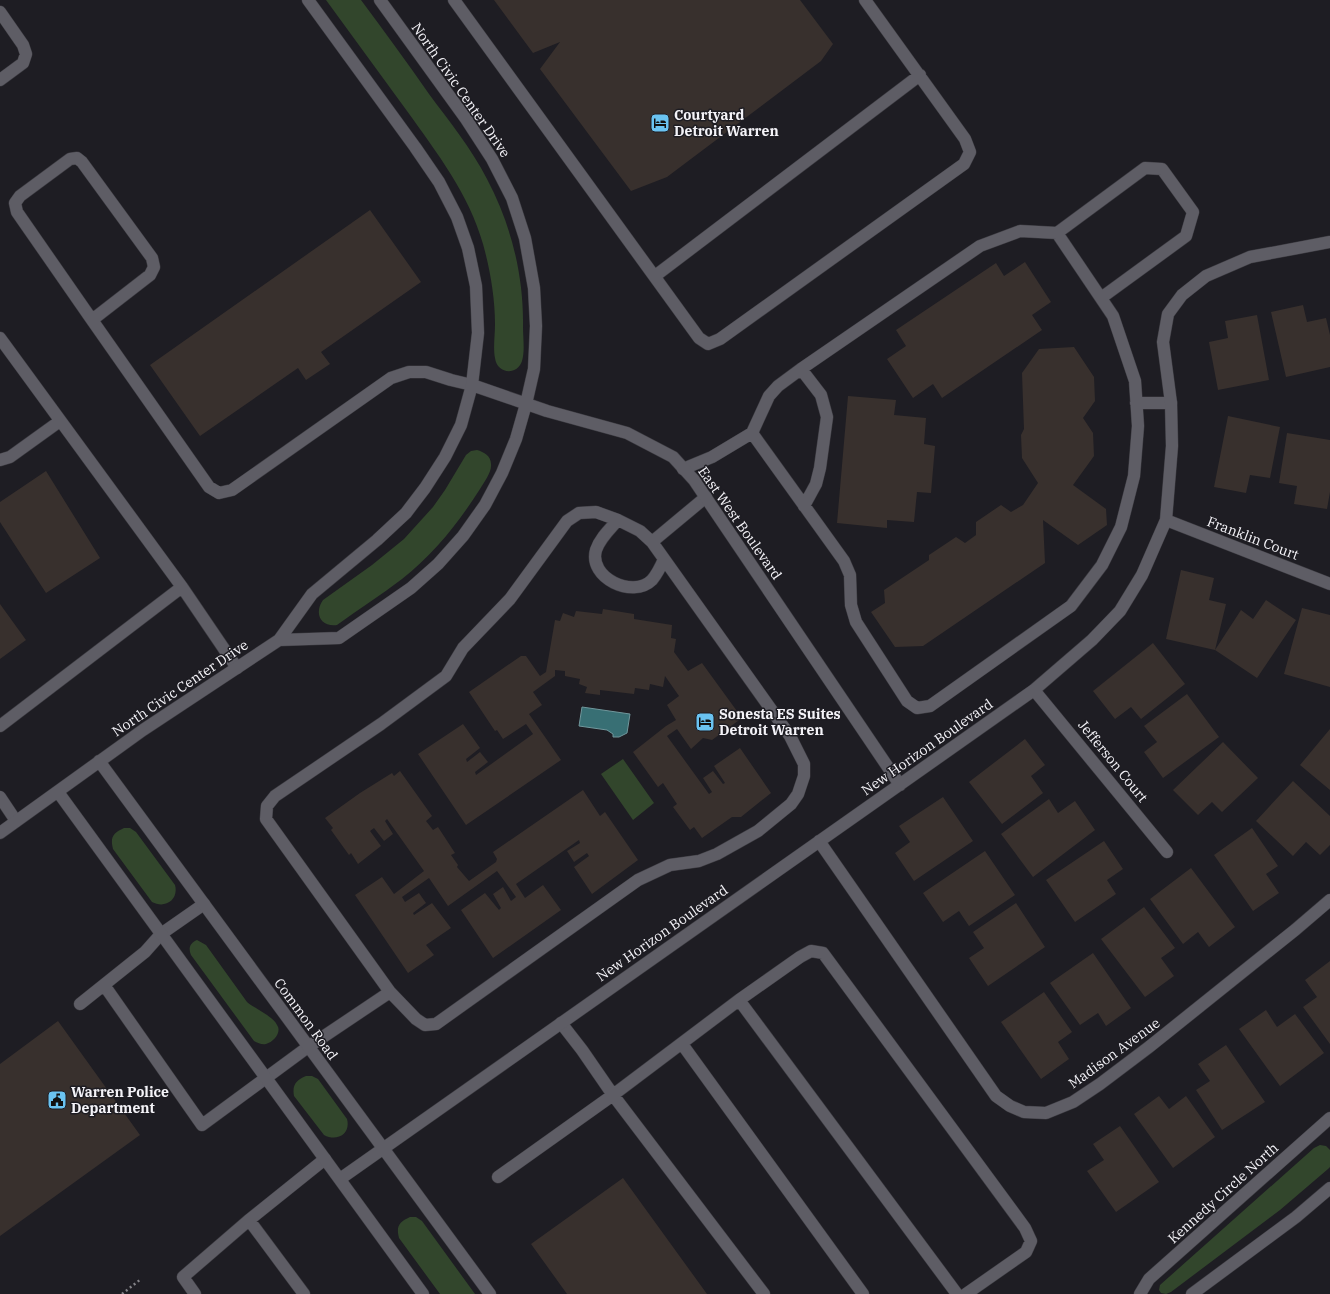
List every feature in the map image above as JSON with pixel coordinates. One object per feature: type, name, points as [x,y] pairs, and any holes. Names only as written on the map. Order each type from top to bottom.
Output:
[{"type":"street","name":"North Civic Center Drive","points":[[0,833],[99,761],[279,640],[312,594],[377,540],[406,513],[425,488],[445,456],[461,425],[472,385],[478,333],[476,286],[468,248],[458,217],[439,182],[415,147],[308,0]]},
{"type":"street","name":"North Civic Center Drive","points":[[279,640],[339,638],[411,588],[438,564],[463,536],[485,505],[502,473],[516,439],[534,369],[536,326],[534,288],[525,238],[512,198],[492,159],[466,119],[380,0]]},
{"type":"street","points":[[454,0],[699,338],[708,344],[720,339],[964,164],[970,152],[965,139],[865,0]]},
{"type":"street","points":[[0,12],[23,45],[26,54],[22,63],[0,80]]},
{"type":"street","points":[[655,276],[920,75]]},
{"type":"street","name":"East West Boulevard","points":[[92,320],[150,275],[154,267],[152,258],[82,162],[77,158],[70,160],[20,196],[15,202],[17,212],[92,320],[209,487],[219,493],[232,490],[391,378],[409,372],[426,372],[472,385],[547,411],[627,433],[673,457],[694,480],[706,497],[900,785]]},
{"type":"street","points":[[683,469],[712,457],[752,433],[769,396],[778,386],[980,246],[1020,231],[1057,233],[1145,168],[1162,169],[1193,212],[1186,236],[1101,298]]},
{"type":"street","points":[[752,433],[844,561],[850,575],[851,605],[856,622],[907,701],[917,708],[930,706],[1071,606],[1102,565],[1121,527],[1134,476],[1138,426],[1134,381],[1113,316],[1057,233]]},
{"type":"street","name":"New Horizon Boulevard","points":[[340,1180],[1034,690],[1092,640],[1120,611],[1142,575],[1166,520],[1172,446],[1171,403],[1164,342],[1168,314],[1182,295],[1206,276],[1250,257],[1330,242]]},
{"type":"street","points":[[0,338],[182,587],[237,668]]},
{"type":"street","points":[[801,369],[821,395],[827,417],[820,468],[816,484],[804,506]]},
{"type":"street","points":[[1136,403],[1171,403]]},
{"type":"street","points":[[0,460],[10,457],[60,421]]},
{"type":"street","points":[[652,542],[706,497]]},
{"type":"street","points":[[579,512],[596,512],[618,520],[640,531],[652,542],[790,736],[804,764],[804,776],[798,794],[791,804],[758,831],[717,854],[699,861],[670,865],[638,880],[436,1024],[425,1025],[416,1019],[390,992],[266,819],[267,806],[275,796],[381,724],[446,676],[464,648],[510,599],[567,521],[579,512]]},
{"type":"street","points":[[618,520],[602,539],[596,551],[596,563],[602,575],[612,583],[628,587],[639,586],[651,581],[664,559]]},
{"type":"street","name":"Franklin Court","points":[[1166,520],[1330,584]]},
{"type":"street","points":[[0,726],[182,587]]},
{"type":"street","name":"Jefferson Court","points":[[1034,690],[1167,852]]},
{"type":"street","name":"Common Road","points":[[99,761],[490,1294]]},
{"type":"street","points":[[58,792],[423,1294]]},
{"type":"street","points":[[0,797],[16,821]]},
{"type":"street","name":"Madison Avenue","points":[[819,841],[996,1096],[1010,1106],[1024,1112],[1046,1113],[1073,1102],[1100,1084],[1149,1048],[1283,940],[1330,900]]},
{"type":"street","points":[[80,1004],[145,952],[161,934],[204,904]]},
{"type":"street","points":[[498,1177],[613,1095],[739,1000],[800,957],[811,951],[823,953],[1025,1228],[1031,1240],[1026,1252],[966,1294]]},
{"type":"street","points":[[104,985],[202,1125],[308,1047],[390,992]]},
{"type":"street","points":[[739,1000],[956,1294]]},
{"type":"street","points":[[561,1023],[582,1050],[613,1095],[764,1294]]},
{"type":"street","points":[[682,1044],[864,1294]]},
{"type":"street","name":"Kennedy Circle North","points":[[1140,1294],[1149,1279],[1330,1118]]},
{"type":"street","points":[[195,1294],[183,1277],[249,1220],[324,1159]]},
{"type":"street","points":[[1192,1294],[1296,1217],[1330,1188]]},
{"type":"street","points":[[249,1220],[304,1294]]},
{"type":"path","points":[[122,1294],[142,1279]]},
{"type":"green space","points":[[326,0],[361,0],[460,135],[487,179],[503,214],[509,232],[521,289],[524,349],[522,361],[516,369],[512,371],[503,370],[499,367],[495,358],[494,304],[488,263],[477,226],[461,191],[430,142]]},
{"type":"green space","points":[[477,450],[485,453],[491,461],[489,474],[480,489],[445,537],[425,559],[386,591],[337,625],[326,624],[320,618],[319,614],[320,605],[323,600],[372,565],[404,539],[433,507],[466,455],[471,451]]},
{"type":"green space","points":[[623,759],[654,803],[633,820],[601,774]]},
{"type":"green space","points":[[124,828],[130,828],[136,832],[175,885],[175,895],[170,902],[166,904],[157,904],[152,902],[113,849],[113,836]]},
{"type":"green space","points":[[197,940],[206,945],[247,1002],[275,1022],[279,1031],[272,1041],[263,1044],[254,1041],[191,955],[190,946]]},
{"type":"green space","points":[[306,1076],[312,1076],[318,1079],[347,1119],[347,1129],[342,1135],[334,1138],[324,1135],[294,1096],[294,1086],[300,1079]]},
{"type":"green space","points":[[1320,1145],[1326,1146],[1330,1150],[1330,1167],[1328,1169],[1280,1210],[1171,1292],[1166,1294],[1161,1293],[1159,1290],[1160,1285],[1314,1148]]},
{"type":"green space","points":[[410,1217],[416,1217],[422,1221],[475,1294],[440,1294],[399,1238],[399,1225]]},
{"type":"water","points":[[582,707],[630,714],[627,733],[619,737],[613,737],[613,734],[607,730],[579,726]]},
{"type":"building","name":"Courtyard Detroit Warren","points":[[494,0],[800,0],[833,44],[821,61],[667,177],[631,191],[540,69],[560,42],[533,53]]},
{"type":"building","points":[[370,210],[421,282],[321,352],[330,364],[306,380],[298,368],[200,436],[150,365]]},
{"type":"building","points":[[1025,262],[1051,302],[1032,315],[1042,330],[942,398],[933,384],[913,398],[887,359],[906,346],[896,330],[996,263],[1004,276]]},
{"type":"building","points":[[1303,305],[1307,322],[1326,318],[1330,335],[1330,367],[1286,377],[1271,312]]},
{"type":"building","points":[[1257,315],[1269,380],[1218,390],[1209,342],[1228,338],[1225,321]]},
{"type":"building","points":[[1074,347],[1094,377],[1095,401],[1083,418],[1093,433],[1094,456],[1073,485],[1106,509],[1107,525],[1078,545],[1043,520],[1045,563],[923,646],[895,647],[871,612],[885,603],[884,590],[929,560],[929,555],[956,537],[965,543],[976,535],[976,522],[1001,505],[1011,512],[1023,505],[1038,483],[1022,458],[1021,435],[1024,429],[1022,373],[1039,349]]},
{"type":"building","points":[[848,396],[896,400],[894,415],[926,418],[924,444],[935,446],[931,493],[917,492],[914,522],[887,520],[887,528],[837,523]]},
{"type":"building","points":[[1228,416],[1280,427],[1270,478],[1250,475],[1246,493],[1214,487]]},
{"type":"building","points":[[1287,433],[1330,440],[1330,492],[1327,509],[1294,504],[1297,486],[1279,483]]},
{"type":"building","points":[[46,471],[100,558],[46,593],[0,522],[0,502]]},
{"type":"building","points":[[1181,570],[1214,578],[1209,600],[1226,604],[1215,650],[1166,639]]},
{"type":"building","points":[[1266,600],[1296,620],[1257,678],[1215,650],[1241,610],[1253,619]]},
{"type":"building","points":[[0,604],[26,640],[0,659]]},
{"type":"building","points":[[1302,608],[1330,615],[1330,687],[1284,674]]},
{"type":"building","name":"Sonesta ES Suites Detroit Warren","points":[[603,609],[634,614],[634,619],[672,625],[671,638],[676,639],[674,652],[688,671],[702,663],[742,718],[712,740],[703,738],[691,749],[677,729],[667,736],[709,794],[712,792],[703,778],[713,771],[723,784],[725,783],[714,766],[740,748],[771,793],[741,817],[732,817],[702,838],[694,827],[690,830],[673,807],[677,804],[663,783],[658,787],[633,752],[676,720],[667,705],[679,696],[665,676],[663,687],[650,684],[649,690],[635,688],[634,694],[600,690],[600,695],[585,693],[587,687],[579,684],[580,679],[565,676],[565,671],[555,670],[555,676],[533,692],[542,705],[529,714],[561,760],[466,825],[418,754],[463,724],[480,748],[466,759],[467,762],[480,752],[488,762],[475,772],[476,775],[533,734],[526,724],[503,739],[497,730],[495,731],[469,692],[521,656],[526,656],[540,676],[546,672],[555,620],[560,621],[563,613],[574,617],[576,611],[602,614]]},
{"type":"building","points":[[1153,643],[1185,684],[1141,719],[1131,707],[1115,719],[1093,691]]},
{"type":"building","points":[[1187,694],[1219,737],[1163,778],[1144,752],[1157,742],[1144,726]]},
{"type":"building","points":[[1330,729],[1330,790],[1300,765]]},
{"type":"building","points":[[1025,739],[1045,765],[1031,776],[1043,793],[1002,824],[969,782]]},
{"type":"building","points":[[1223,742],[1258,778],[1222,812],[1212,802],[1198,815],[1173,790]]},
{"type":"building","points":[[400,771],[432,816],[426,821],[433,830],[438,827],[455,853],[451,855],[458,865],[457,867],[469,881],[496,862],[497,859],[493,852],[583,790],[600,816],[605,812],[638,860],[592,894],[574,867],[589,856],[587,853],[574,862],[567,851],[580,843],[579,840],[516,884],[525,898],[543,885],[561,910],[493,958],[461,910],[485,893],[499,910],[501,908],[493,894],[503,887],[511,901],[516,897],[497,871],[448,906],[429,878],[402,897],[405,902],[419,893],[426,903],[413,913],[414,915],[432,903],[451,928],[426,945],[434,955],[408,973],[355,895],[382,877],[394,894],[424,871],[387,819],[385,821],[393,834],[384,841],[374,828],[370,831],[381,846],[358,864],[351,853],[349,855],[331,830],[333,828],[325,818],[360,793],[392,773],[394,776]]},
{"type":"building","points":[[1293,781],[1330,816],[1330,845],[1320,855],[1306,842],[1293,856],[1256,821]]},
{"type":"building","points":[[943,797],[973,841],[914,881],[895,853],[910,842],[899,826]]},
{"type":"building","points":[[1049,799],[1058,813],[1075,801],[1095,830],[1033,877],[1001,834]]},
{"type":"building","points":[[1252,828],[1278,866],[1266,874],[1279,893],[1253,911],[1214,855]]},
{"type":"building","points":[[1104,841],[1123,869],[1107,880],[1116,894],[1075,922],[1046,880]]},
{"type":"building","points":[[985,851],[1015,895],[969,926],[959,911],[943,922],[923,893]]},
{"type":"building","points":[[1191,868],[1235,927],[1209,947],[1198,932],[1183,944],[1150,899]]},
{"type":"building","points":[[1016,903],[1045,947],[988,986],[969,958],[984,948],[973,932]]},
{"type":"building","points":[[1144,907],[1175,948],[1161,958],[1174,976],[1145,997],[1101,939]]},
{"type":"building","points":[[1093,953],[1131,1008],[1106,1026],[1098,1013],[1080,1025],[1050,983]]},
{"type":"building","points":[[1330,961],[1330,1044],[1303,1007],[1317,997],[1305,980]]},
{"type":"building","points":[[1044,992],[1072,1032],[1058,1042],[1069,1059],[1041,1079],[1001,1022]]},
{"type":"building","points":[[1266,1010],[1277,1027],[1295,1014],[1324,1053],[1280,1086],[1239,1029]]},
{"type":"building","name":"Warren Police Department","points":[[58,1021],[140,1135],[0,1236],[0,1064]]},
{"type":"building","points":[[1226,1045],[1265,1102],[1222,1130],[1196,1090],[1210,1081],[1198,1064]]},
{"type":"building","points":[[1159,1096],[1169,1109],[1186,1096],[1215,1137],[1173,1168],[1134,1114]]},
{"type":"building","points":[[1120,1126],[1159,1182],[1116,1212],[1087,1171],[1104,1160],[1093,1144]]},
{"type":"building","points":[[623,1178],[707,1294],[567,1294],[531,1244]]},
{"type":"place","name":"Courtyard Detroit Warren","points":[[660,123]]},
{"type":"place","name":"Sonesta ES Suites Detroit Warren","points":[[705,722]]},
{"type":"place","name":"Warren Police Department","points":[[57,1100]]}]
